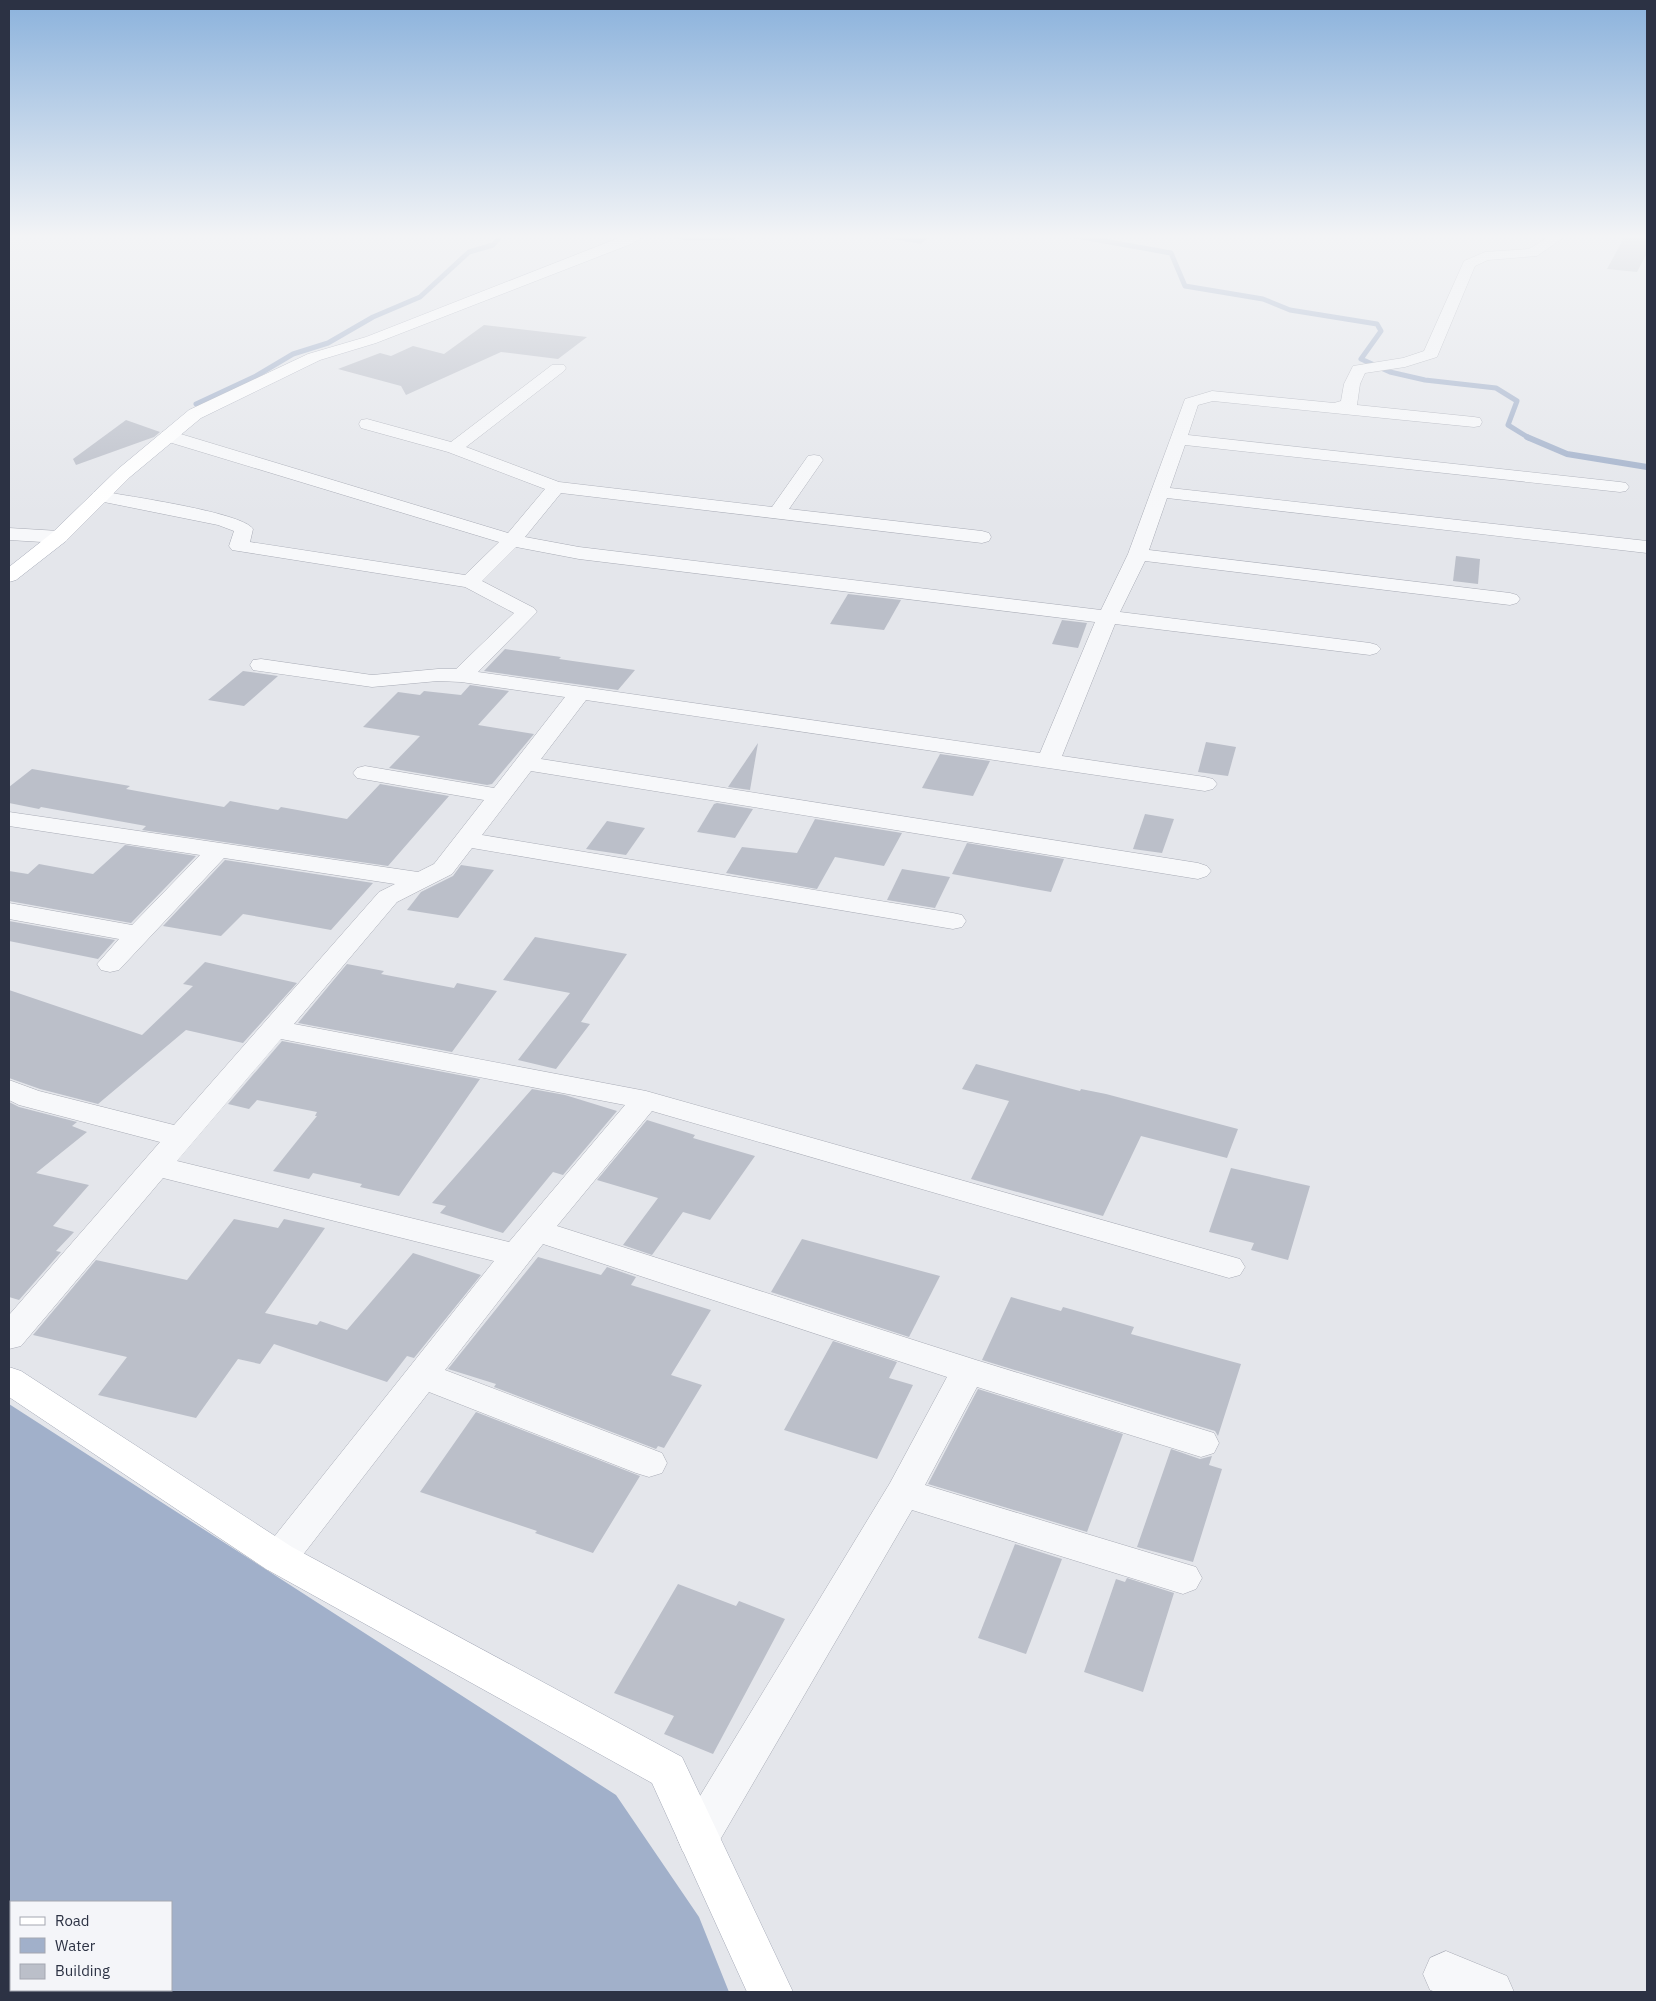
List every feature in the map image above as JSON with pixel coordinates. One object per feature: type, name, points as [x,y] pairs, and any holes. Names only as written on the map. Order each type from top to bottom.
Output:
[{"type":"main road","points":[[9,576],[59,537],[124,473],[195,414],[314,357],[371,340],[403,327]]},
{"type":"main road","points":[[9,1380],[279,1558],[667,1770],[770,1992]]},
{"type":"street","points":[[1338,407],[1349,405],[1352,384],[1359,369],[1391,365],[1431,354],[1442,327]]},
{"type":"street","points":[[454,448],[558,368]]},
{"type":"street","points":[[1048,761],[1107,618],[1138,554],[1191,402],[1212,396],[1474,422]]},
{"type":"street","points":[[367,424],[454,448],[556,486],[982,537]]},
{"type":"street","points":[[168,436],[512,540],[608,557],[1370,648]]},
{"type":"street","points":[[1178,439],[1620,487]]},
{"type":"street","points":[[777,513],[814,460]]},
{"type":"street","points":[[470,582],[512,540],[556,486]]},
{"type":"street","points":[[1160,492],[1647,547]]},
{"type":"street","points":[[100,496],[223,520],[244,529],[238,546],[470,582],[527,612],[461,676]]},
{"type":"street","points":[[9,534],[59,537]]},
{"type":"street","points":[[1138,554],[1510,599]]},
{"type":"street","points":[[261,665],[372,681],[438,675],[461,676],[579,694],[637,700],[1205,784]]},
{"type":"street","points":[[9,1337],[388,897],[443,869],[579,694]]},
{"type":"street","points":[[525,763],[1198,871]]},
{"type":"street","points":[[365,773],[500,796]]},
{"type":"street","points":[[9,819],[421,880]]},
{"type":"street","points":[[466,840],[953,921]]},
{"type":"street","points":[[110,964],[218,850]]},
{"type":"street","points":[[9,910],[138,934]]},
{"type":"street","points":[[274,1029],[646,1100],[1229,1267]]},
{"type":"street","points":[[9,1090],[29,1098],[181,1136]]},
{"type":"street","points":[[279,1558],[536,1230],[646,1100]]},
{"type":"street","points":[[155,1166],[516,1255]]},
{"type":"street","points":[[536,1230],[968,1371],[1201,1443]]},
{"type":"street","points":[[698,1838],[903,1493],[968,1371]]},
{"type":"street","points":[[422,1375],[649,1464]]},
{"type":"street","points":[[903,1493],[1183,1578]]},
{"type":"street","points":[[1446,1974],[1490,1992]]},
{"type":"water","points":[[9,1404],[616,1795],[699,1917],[729,1992],[9,1992]]},
{"type":"building","points":[[481,327],[504,327],[587,337],[558,359],[501,352],[406,395],[401,386],[338,369],[380,353],[391,356],[413,346],[444,354]]},
{"type":"building","points":[[126,420],[160,432],[154,437],[76,465],[73,459]]},
{"type":"building","points":[[1456,556],[1480,559],[1478,584],[1453,581]]},
{"type":"building","points":[[848,594],[901,600],[884,630],[830,624]]},
{"type":"building","points":[[1062,620],[1087,623],[1078,648],[1052,644]]},
{"type":"building","points":[[505,649],[635,670],[618,690],[484,671]]},
{"type":"building","points":[[243,671],[278,676],[244,706],[208,700]]},
{"type":"building","points":[[470,685],[509,691],[478,725],[534,734],[492,784],[487,785],[389,768],[420,736],[363,727],[398,692],[420,695],[424,691],[461,695]]},
{"type":"building","points":[[1206,742],[1236,747],[1228,776],[1198,772]]},
{"type":"building","points":[[758,743],[750,790],[728,787]]},
{"type":"building","points":[[940,754],[990,761],[973,796],[922,788]]},
{"type":"building","points":[[32,769],[130,786],[126,789],[224,807],[230,801],[278,810],[281,807],[347,819],[380,784],[449,796],[388,866],[142,830],[146,826],[9,803],[9,787]]},
{"type":"building","points":[[714,804],[753,809],[735,838],[697,832]]},
{"type":"building","points":[[1145,814],[1174,819],[1162,853],[1133,849]]},
{"type":"building","points":[[815,819],[902,833],[884,866],[835,857],[817,889],[726,873],[742,847],[797,853]]},
{"type":"building","points":[[607,821],[645,828],[626,855],[586,849]]},
{"type":"building","points":[[967,843],[1064,859],[1051,892],[952,874]]},
{"type":"building","points":[[125,845],[196,856],[131,923],[9,901],[9,871],[28,874],[39,864],[93,874]]},
{"type":"building","points":[[225,860],[373,883],[331,930],[243,914],[221,936],[163,926]]},
{"type":"building","points":[[461,865],[494,870],[458,918],[407,910],[421,892],[453,876]]},
{"type":"building","points":[[902,869],[950,877],[935,908],[887,900]]},
{"type":"building","points":[[9,921],[115,940],[98,959],[9,941]]},
{"type":"building","points":[[535,937],[627,954],[581,1022],[590,1024],[556,1069],[518,1060],[570,993],[503,980]]},
{"type":"building","points":[[205,962],[297,983],[243,1043],[186,1030],[98,1104],[40,1089],[9,1078],[9,990],[142,1035],[193,986],[183,984]]},
{"type":"building","points":[[347,964],[384,971],[381,974],[454,988],[457,983],[497,991],[452,1052],[298,1023]]},
{"type":"building","points":[[282,1041],[480,1079],[399,1196],[360,1187],[362,1184],[313,1173],[309,1179],[273,1171],[317,1116],[315,1116],[317,1112],[257,1100],[249,1109],[228,1104]]},
{"type":"building","points":[[976,1064],[1080,1091],[1081,1089],[1106,1094],[1238,1129],[1227,1158],[1141,1136],[1103,1216],[971,1179],[1009,1101],[962,1089]]},
{"type":"building","points":[[532,1089],[565,1095],[617,1111],[563,1175],[553,1172],[503,1233],[440,1213],[446,1206],[432,1203]]},
{"type":"building","points":[[9,1102],[19,1107],[77,1122],[72,1126],[87,1132],[36,1173],[89,1185],[53,1226],[74,1232],[56,1251],[61,1252],[19,1300],[9,1297]]},
{"type":"building","points":[[647,1120],[695,1135],[693,1138],[755,1156],[710,1220],[683,1212],[652,1255],[623,1245],[658,1198],[597,1180]]},
{"type":"building","points":[[1231,1168],[1310,1186],[1288,1260],[1251,1250],[1254,1243],[1209,1232]]},
{"type":"building","points":[[234,1219],[278,1228],[284,1219],[325,1228],[265,1313],[317,1325],[320,1321],[347,1330],[413,1253],[481,1275],[414,1358],[407,1356],[387,1382],[274,1344],[260,1364],[238,1359],[196,1418],[98,1395],[127,1357],[33,1335],[96,1260],[187,1280]]},
{"type":"building","points":[[802,1239],[940,1276],[909,1337],[771,1292]]},
{"type":"building","points":[[538,1257],[601,1275],[607,1267],[636,1277],[631,1285],[711,1310],[671,1375],[702,1385],[664,1448],[658,1446],[656,1449],[494,1387],[496,1384],[448,1369]]},
{"type":"building","points":[[1011,1297],[1061,1311],[1063,1307],[1134,1327],[1131,1334],[1241,1364],[1218,1436],[1215,1431],[982,1360]]},
{"type":"building","points":[[833,1341],[897,1362],[889,1378],[913,1385],[877,1459],[784,1430]]},
{"type":"building","points":[[978,1389],[1123,1434],[1087,1532],[928,1484]]},
{"type":"building","points":[[476,1412],[640,1476],[593,1553],[535,1533],[537,1531],[420,1492]]},
{"type":"building","points":[[1171,1449],[1200,1459],[1212,1456],[1209,1465],[1222,1469],[1193,1562],[1137,1547]]},
{"type":"building","points":[[1015,1544],[1062,1559],[1026,1654],[978,1638]]},
{"type":"building","points":[[1127,1578],[1174,1593],[1143,1692],[1084,1672],[1116,1579],[1125,1582]]},
{"type":"building","points":[[678,1584],[736,1606],[739,1601],[785,1619],[713,1754],[664,1734],[674,1716],[614,1693]]},
{"type":"waterway","points":[[196,404],[256,376],[293,354],[328,343],[355,327]]},
{"type":"waterway","points":[[1379,327],[1381,331],[1361,359],[1390,372],[1425,380],[1496,388],[1517,401],[1508,425],[1528,438]]},
{"type":"waterway","points":[[1528,438],[1567,454],[1647,467]]}]
